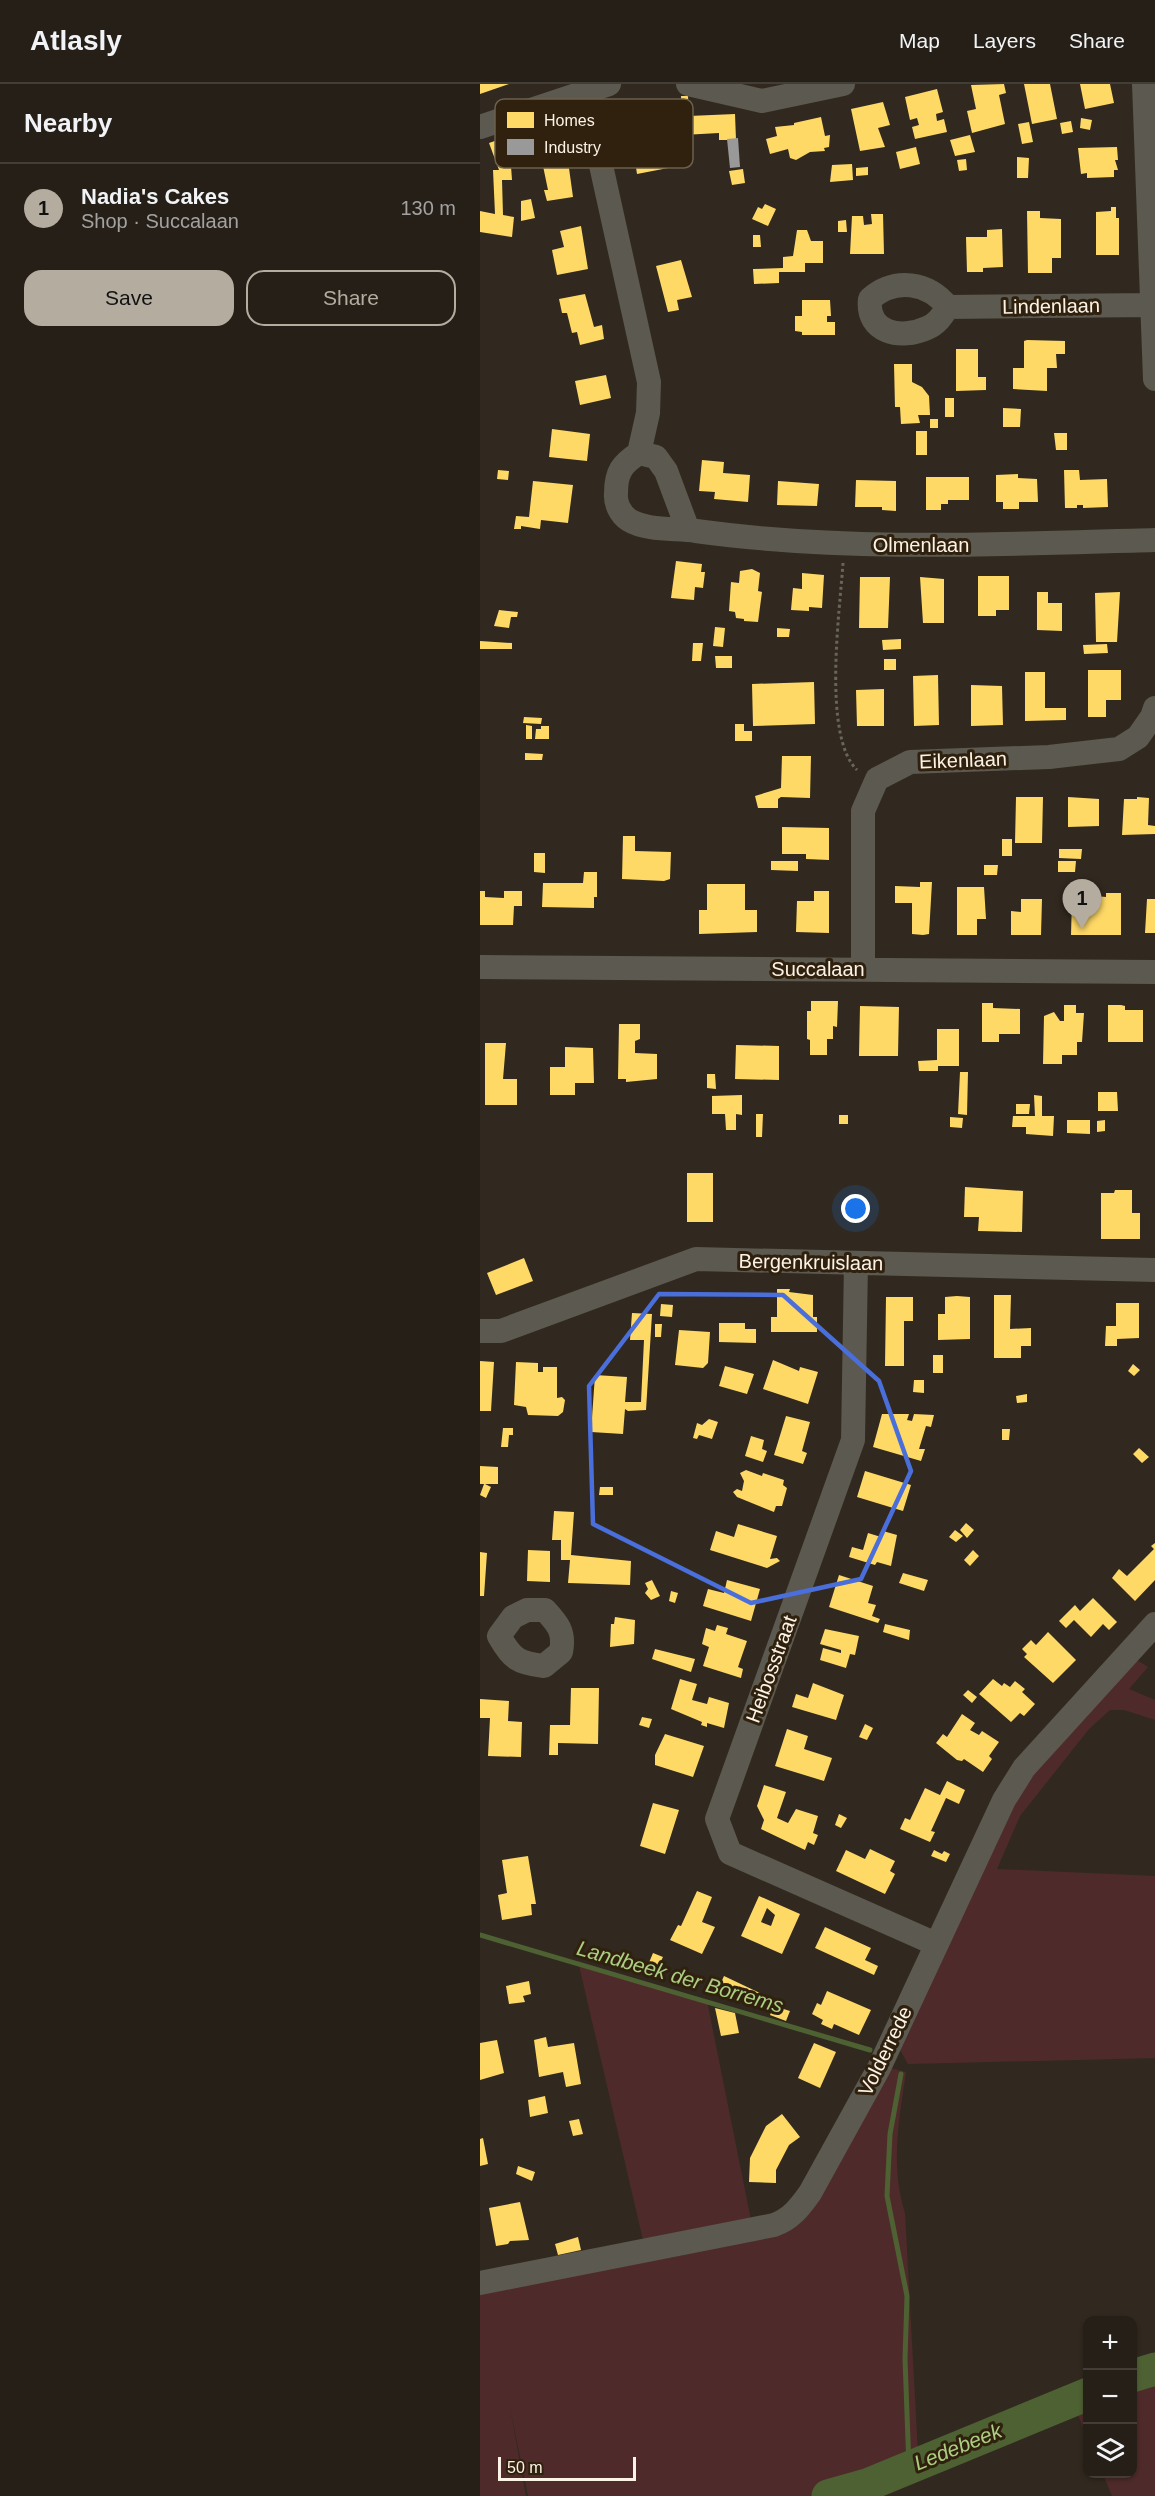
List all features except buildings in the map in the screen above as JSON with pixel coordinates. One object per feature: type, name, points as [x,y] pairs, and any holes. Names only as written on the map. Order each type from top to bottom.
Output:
[{"type":"street","points":[[566,99],[609,84]]},
{"type":"street","points":[[688,84],[762,101],[843,84]]},
{"type":"street","points":[[1144,84],[1155,379]]},
{"type":"street","points":[[585,93],[586,99]]},
{"type":"street","points":[[480,127],[495,122]]},
{"type":"street","points":[[602,168],[649,382],[648,413],[639,453],[656,457],[666,471],[688,530]]},
{"type":"street","name":"Lindenlaan","points":[[948,308],[1154,305]]},
{"type":"street","name":"Olmenlaan","points":[[639,453],[624,463],[618,472],[616,498],[621,514],[639,524],[755,539],[845,544],[934,546],[1155,540]]},
{"type":"street","name":"Eikenlaan","points":[[874,786],[877,779],[910,762],[1049,757],[1119,749],[1138,736],[1152,717],[1155,708]]},
{"type":"street","points":[[863,970],[863,811],[874,786]]},
{"type":"street","name":"Succalaan","points":[[480,967],[1155,972]]},
{"type":"street","name":"Bergenkruislaan","points":[[480,1331],[501,1331],[696,1259],[1155,1270]]},
{"type":"street","name":"Heibosstraat","points":[[856,1263],[852,1440],[717,1819],[730,1853],[936,1944]]},
{"type":"street","name":"Volderrede","points":[[480,2283],[786,2221],[810,2193],[879,2068],[1004,1800],[1024,1768],[1155,1624]]},
{"type":"path","points":[[845,544],[837,656],[838,728],[854,767],[874,786]]},
{"type":"highlighted area","points":[[659,1294],[783,1295],[879,1381],[911,1471],[861,1579],[751,1603],[593,1524],[589,1386]]},
{"type":"shaded area","points":[[1132,1657],[1148,1667],[1129,1689],[1155,1700],[1155,1720],[1124,1710],[1110,1710],[1089,1729],[1020,1816],[997,1869],[1155,1876],[1155,2058],[908,2064],[898,2046],[1007,1804]]},
{"type":"shaded area","points":[[578,1961],[707,2001],[751,2220],[643,2240]]},
{"type":"shaded area","points":[[890,2068],[906,2072],[897,2160],[900,2195],[905,2213],[919,2472],[862,2496],[528,2496],[510,2407],[526,2496],[480,2496],[480,2293],[764,2238]]},
{"type":"shaded area","points":[[1155,2375],[1155,2496],[1112,2496],[1105,2478],[1137,2478],[1137,2381]]},
{"type":"shaded area","points":[[1083,2402],[1083,2427],[1074,2405]]},
{"type":"waterway","name":"Landbeek der Borrems","points":[[480,1935],[870,2050]]},
{"type":"waterway","name":"Landbeek der Borrems","points":[[901,2074],[890,2134],[887,2196],[907,2296],[905,2359],[909,2468]]},
{"type":"waterway","name":"Ledebeek","points":[[1137,2374],[1155,2369]]},
{"type":"waterway","name":"Ledebeek","points":[[828,2496],[867,2485],[1083,2396]]},
{"type":"place","name":"Nadia's Cakes","points":[[1082,929]]}]
